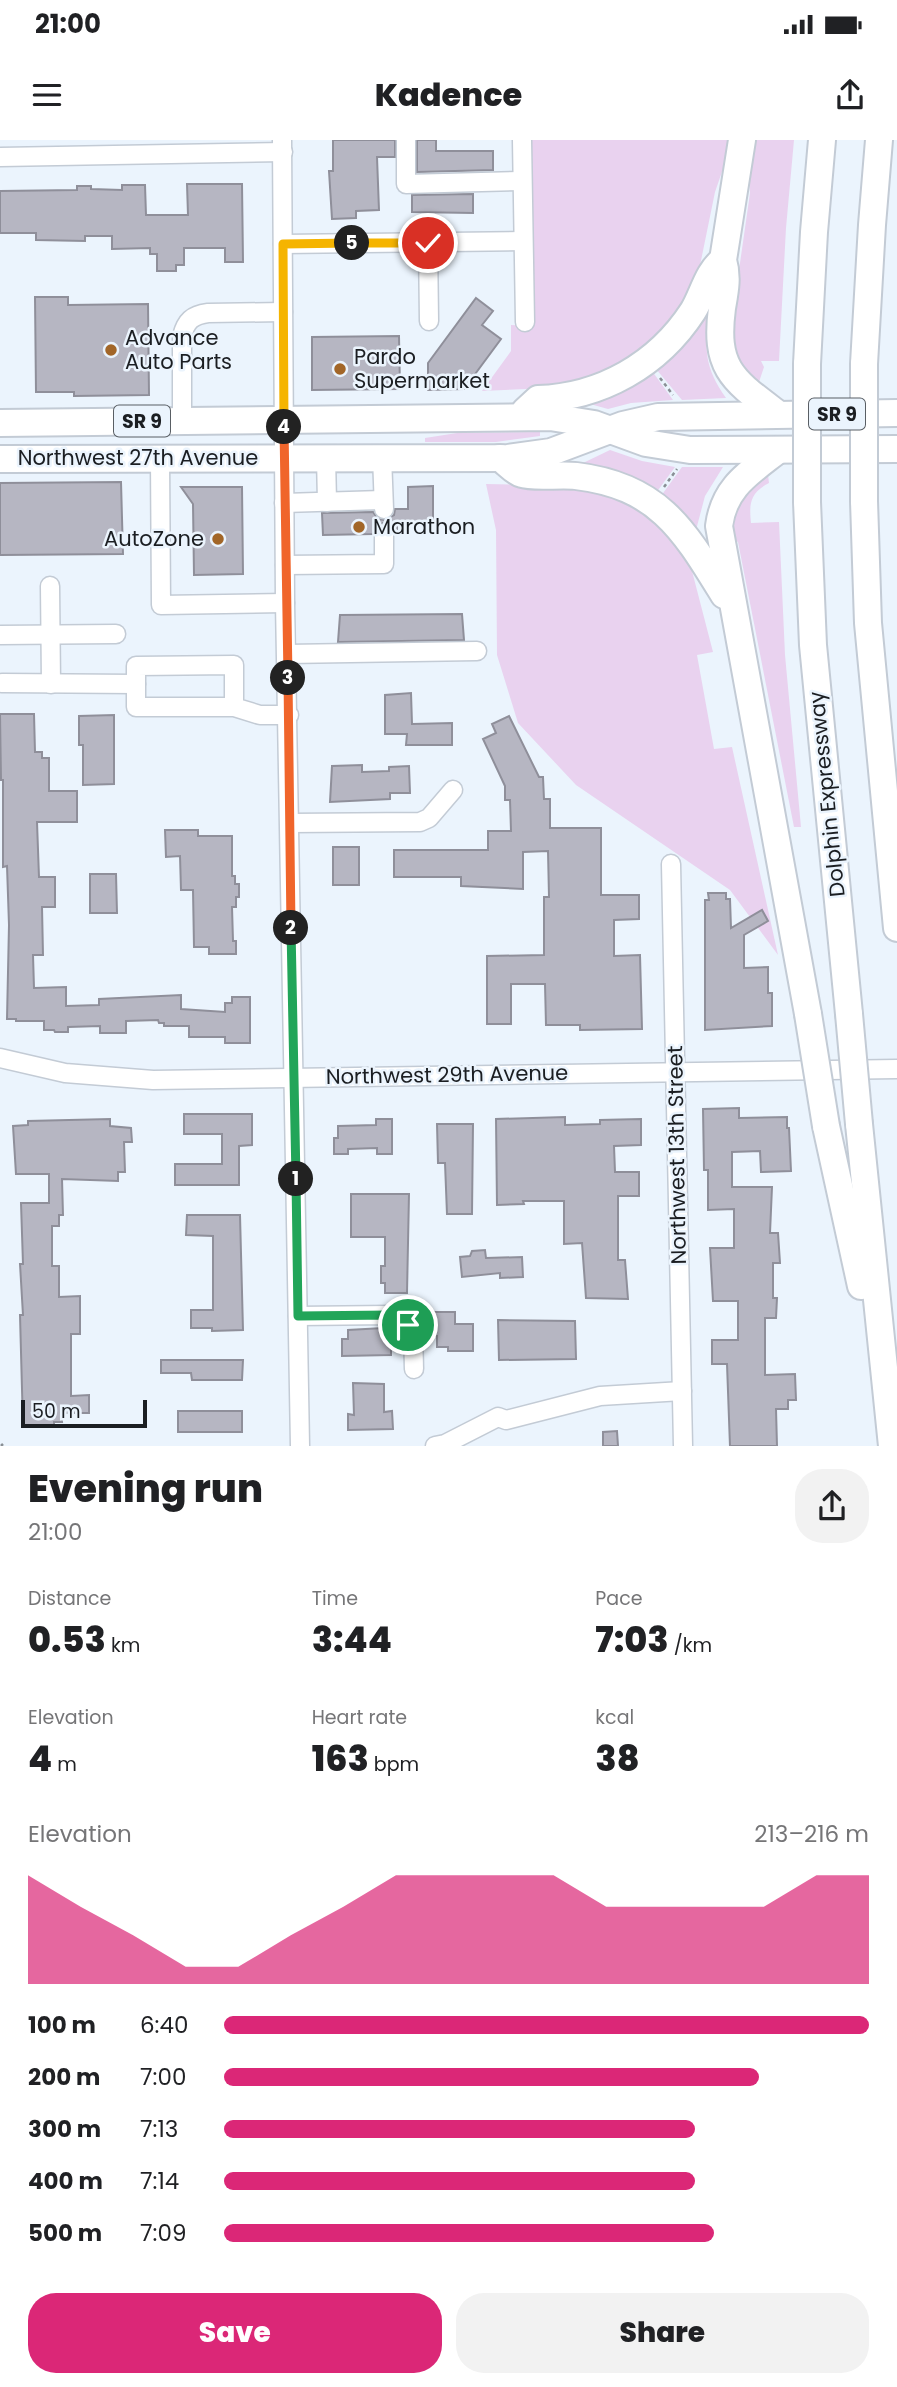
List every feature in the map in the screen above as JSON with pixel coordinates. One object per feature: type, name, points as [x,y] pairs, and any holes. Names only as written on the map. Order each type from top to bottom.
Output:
[{"type":"highway","points":[[742,140],[723,260],[727,274],[719,335],[724,361],[740,385],[778,414]]},
{"type":"highway","name":"Dolphin Expressway","points":[[822,140],[807,364],[807,502],[813,645],[891,1446]]},
{"type":"highway","points":[[879,140],[864,364],[864,501],[868,623],[897,928]]},
{"type":"highway","points":[[519,417],[538,399],[587,392],[622,378],[647,362],[689,317],[714,267],[723,260]]},
{"type":"highway","name":"Northwest 27th Avenue","points":[[0,459],[382,456],[500,458],[551,452],[636,421],[659,417],[897,413]]},
{"type":"highway","name":"Northwest 27th Avenue","points":[[0,423],[550,416],[575,419],[665,447],[690,450],[895,450]]},
{"type":"highway","points":[[778,450],[732,489],[721,514],[721,542],[808,1014],[826,1126],[888,1404]]},
{"type":"highway","points":[[500,458],[521,474],[572,475],[606,481],[652,503],[691,541],[734,612]]},
{"type":"street","points":[[406,140],[406,184],[523,181]]},
{"type":"street","points":[[522,140],[525,323]]},
{"type":"street","points":[[0,157],[282,146],[285,603],[300,1445],[306,1446]]},
{"type":"street","points":[[283,244],[523,241]]},
{"type":"street","points":[[428,243],[429,321]]},
{"type":"street","points":[[183,421],[182,336],[185,324],[196,315],[208,313],[283,312]]},
{"type":"street","points":[[284,503],[383,505],[382,456]]},
{"type":"street","points":[[326,457],[327,502]]},
{"type":"street","points":[[160,458],[162,604],[285,603]]},
{"type":"street","points":[[285,565],[384,564],[384,534]]},
{"type":"street","points":[[50,586],[51,684]]},
{"type":"street","points":[[0,635],[116,634]]},
{"type":"street","points":[[287,654],[477,651]]},
{"type":"street","points":[[234,707],[234,665],[136,666],[136,707],[234,707],[260,715],[289,715]]},
{"type":"street","points":[[2,683],[136,684]]},
{"type":"street","points":[[290,823],[419,822],[429,818],[453,790]]},
{"type":"street","name":"Northwest 13th Street","points":[[671,864],[683,1446]]},
{"type":"street","name":"Northwest 29th Avenue","points":[[0,1058],[40,1068],[115,1078],[897,1069]]},
{"type":"street","points":[[298,1316],[390,1315],[403,1319],[412,1331],[414,1369]]},
{"type":"street","points":[[435,1446],[498,1417],[506,1420],[600,1396],[682,1391]]},
{"type":"path","points":[[653,370],[677,400]]},
{"type":"path","points":[[659,495],[678,467]]},
{"type":"shaded area","points":[[530,140],[733,140],[715,192],[695,290],[675,324],[624,362],[591,379],[550,388],[482,391],[511,351],[511,325],[532,326]]},
{"type":"shaded area","points":[[751,140],[794,140],[779,361],[761,361],[764,367],[758,385],[739,366],[730,333],[750,193],[748,157]]},
{"type":"shaded area","points":[[706,313],[709,315],[707,349],[710,368],[726,398],[682,400],[656,369]]},
{"type":"shaded area","points":[[652,371],[673,400],[631,403],[608,409],[590,404]]},
{"type":"shaded area","points":[[540,432],[540,436],[496,442],[425,442],[425,438],[457,433]]},
{"type":"shaded area","points":[[610,450],[642,461],[675,467],[656,493],[583,463]]},
{"type":"shaded area","points":[[682,467],[723,467],[705,496],[696,530],[661,496]]},
{"type":"shaded area","points":[[768,475],[769,483],[752,499],[751,523],[779,522],[785,655],[801,827],[794,827],[738,542],[731,538],[731,515],[741,495]]},
{"type":"shaded area","points":[[486,484],[566,486],[598,491],[656,516],[692,571],[713,652],[697,655],[714,749],[732,747],[778,955],[730,890],[576,785],[518,723],[497,655],[496,530]]},
{"type":"building","points":[[333,140],[395,140],[395,157],[377,157],[379,210],[356,211],[356,218],[332,219],[329,171],[333,171]]},
{"type":"building","points":[[417,140],[436,140],[436,151],[493,151],[493,170],[417,172]]},
{"type":"building","points":[[187,184],[242,184],[243,262],[225,262],[225,248],[184,248],[184,265],[176,265],[176,271],[157,271],[157,254],[150,254],[150,248],[112,249],[112,236],[85,236],[85,241],[36,240],[36,233],[0,233],[0,191],[77,190],[77,186],[122,190],[122,185],[145,185],[146,215],[188,215]]},
{"type":"building","points":[[473,194],[473,213],[412,212],[412,195]]},
{"type":"building","name":"Advance Auto Parts","points":[[35,297],[68,297],[68,305],[148,304],[149,395],[74,396],[74,392],[36,392]]},
{"type":"building","points":[[476,298],[493,311],[482,325],[501,339],[464,389],[428,390],[428,363]]},
{"type":"building","points":[[399,336],[400,389],[312,390],[312,337]]},
{"type":"building","points":[[121,482],[123,554],[0,555],[0,483]]},
{"type":"building","points":[[433,486],[433,524],[397,525],[395,533],[390,525],[383,523],[375,528],[373,534],[323,535],[322,513],[373,512],[378,519],[385,520],[394,515],[395,509],[408,509],[408,487]]},
{"type":"building","name":"AutoZone","points":[[181,487],[242,487],[243,574],[194,575],[193,504]]},
{"type":"building","points":[[462,614],[464,640],[338,642],[340,615]]},
{"type":"building","points":[[411,693],[412,724],[452,723],[452,745],[406,745],[407,734],[385,734],[385,695]]},
{"type":"building","points":[[0,714],[34,714],[35,752],[42,752],[42,758],[49,758],[49,791],[77,791],[77,822],[37,822],[39,877],[55,877],[55,907],[42,907],[43,955],[33,955],[34,988],[66,987],[66,1006],[99,1005],[99,999],[181,995],[181,1009],[225,1012],[225,1003],[232,1003],[232,997],[250,997],[250,1043],[225,1043],[225,1037],[189,1037],[189,1026],[164,1026],[164,1023],[159,1023],[158,1020],[126,1021],[126,1033],[100,1033],[100,1026],[68,1027],[68,1032],[55,1032],[44,1030],[44,1021],[7,1019],[9,925],[7,866],[3,867]]},
{"type":"building","points":[[114,715],[114,784],[83,785],[83,745],[79,745],[79,716]]},
{"type":"building","points":[[509,716],[539,777],[543,777],[544,799],[550,799],[550,828],[601,828],[601,895],[639,895],[639,919],[614,920],[614,956],[640,955],[642,1029],[580,1030],[580,1025],[546,1025],[545,984],[511,984],[511,1024],[487,1024],[487,956],[544,955],[544,897],[549,897],[548,851],[523,852],[523,889],[461,886],[461,877],[394,877],[394,850],[488,850],[488,831],[511,831],[510,800],[505,800],[505,786],[483,739],[496,733],[492,724]]},
{"type":"building","points":[[362,765],[362,772],[389,771],[389,767],[409,766],[410,793],[390,793],[390,799],[330,802],[332,766]]},
{"type":"building","points":[[165,830],[198,830],[198,836],[232,836],[232,876],[235,876],[235,884],[239,884],[236,907],[232,907],[236,954],[209,954],[209,947],[194,947],[193,890],[181,890],[180,856],[166,857]]},
{"type":"building","points":[[333,847],[359,847],[359,885],[333,885]]},
{"type":"building","points":[[90,874],[116,874],[117,913],[90,913]]},
{"type":"building","points":[[708,893],[726,893],[726,899],[730,899],[731,928],[762,910],[768,921],[744,935],[744,968],[768,967],[768,993],[772,993],[772,1026],[705,1030],[705,900],[709,900]]},
{"type":"building","points":[[739,1108],[739,1118],[787,1117],[789,1128],[791,1171],[761,1172],[760,1151],[732,1152],[732,1187],[772,1187],[770,1233],[778,1233],[780,1263],[773,1263],[776,1318],[765,1318],[765,1375],[795,1374],[796,1400],[788,1400],[788,1409],[776,1409],[777,1446],[730,1446],[727,1364],[712,1364],[712,1340],[738,1340],[738,1301],[713,1301],[710,1248],[734,1248],[734,1209],[708,1210],[703,1109]]},
{"type":"building","points":[[184,1114],[252,1114],[252,1145],[239,1146],[239,1185],[175,1185],[175,1164],[222,1164],[222,1134],[184,1134]]},
{"type":"building","points":[[565,1117],[565,1125],[600,1124],[600,1120],[641,1119],[641,1145],[614,1146],[615,1172],[639,1172],[639,1196],[618,1196],[618,1260],[625,1260],[628,1299],[586,1298],[582,1243],[564,1244],[564,1201],[523,1201],[524,1204],[497,1205],[496,1119]]},
{"type":"building","points":[[110,1119],[110,1126],[131,1128],[132,1142],[124,1142],[125,1172],[118,1172],[118,1181],[62,1179],[63,1215],[59,1215],[59,1226],[52,1226],[52,1266],[59,1266],[59,1297],[80,1296],[80,1334],[71,1334],[71,1396],[89,1395],[89,1413],[61,1413],[62,1422],[54,1422],[54,1426],[23,1426],[21,1203],[49,1203],[49,1174],[16,1174],[13,1126],[28,1125],[28,1121]]},
{"type":"building","points":[[376,1119],[392,1119],[392,1154],[377,1154],[377,1148],[348,1149],[348,1154],[334,1154],[334,1138],[338,1138],[338,1126],[376,1125]]},
{"type":"building","points":[[437,1124],[473,1124],[472,1214],[447,1214],[445,1163],[438,1163]]},
{"type":"building","points":[[351,1194],[409,1194],[407,1293],[385,1293],[385,1283],[381,1283],[381,1266],[385,1266],[385,1237],[351,1237]]},
{"type":"building","points":[[187,1215],[240,1215],[243,1330],[212,1331],[212,1328],[191,1328],[191,1310],[213,1310],[213,1236],[186,1235]]},
{"type":"building","points":[[485,1250],[486,1258],[522,1257],[523,1277],[500,1278],[500,1273],[462,1277],[460,1257],[470,1256],[472,1251]]},
{"type":"building","points":[[427,1312],[455,1312],[455,1324],[473,1324],[473,1351],[448,1351],[448,1347],[437,1347],[437,1336],[432,1336],[432,1330],[427,1330]]},
{"type":"building","points":[[498,1320],[575,1321],[576,1359],[499,1360]]},
{"type":"building","points":[[383,1328],[384,1335],[391,1335],[391,1355],[342,1356],[342,1339],[348,1339],[348,1330]]},
{"type":"building","points":[[161,1360],[243,1360],[242,1380],[192,1380],[191,1373],[161,1373]]},
{"type":"building","points":[[353,1383],[384,1384],[384,1412],[392,1411],[393,1429],[348,1430],[348,1414],[354,1415]]},
{"type":"building","points":[[178,1411],[242,1411],[242,1432],[178,1432]]},
{"type":"building","points":[[617,1431],[618,1446],[603,1446],[603,1432]]},
{"type":"place","name":"Advance Auto Parts","points":[[111,350]]},
{"type":"place","name":"Pardo Supermarket","points":[[340,369]]},
{"type":"place","name":"Marathon","points":[[359,527]]},
{"type":"place","name":"AutoZone","points":[[218,539]]},
{"type":"route","points":[[408,1325],[403,1319],[390,1315],[298,1316],[285,603],[283,244],[428,243]]}]
